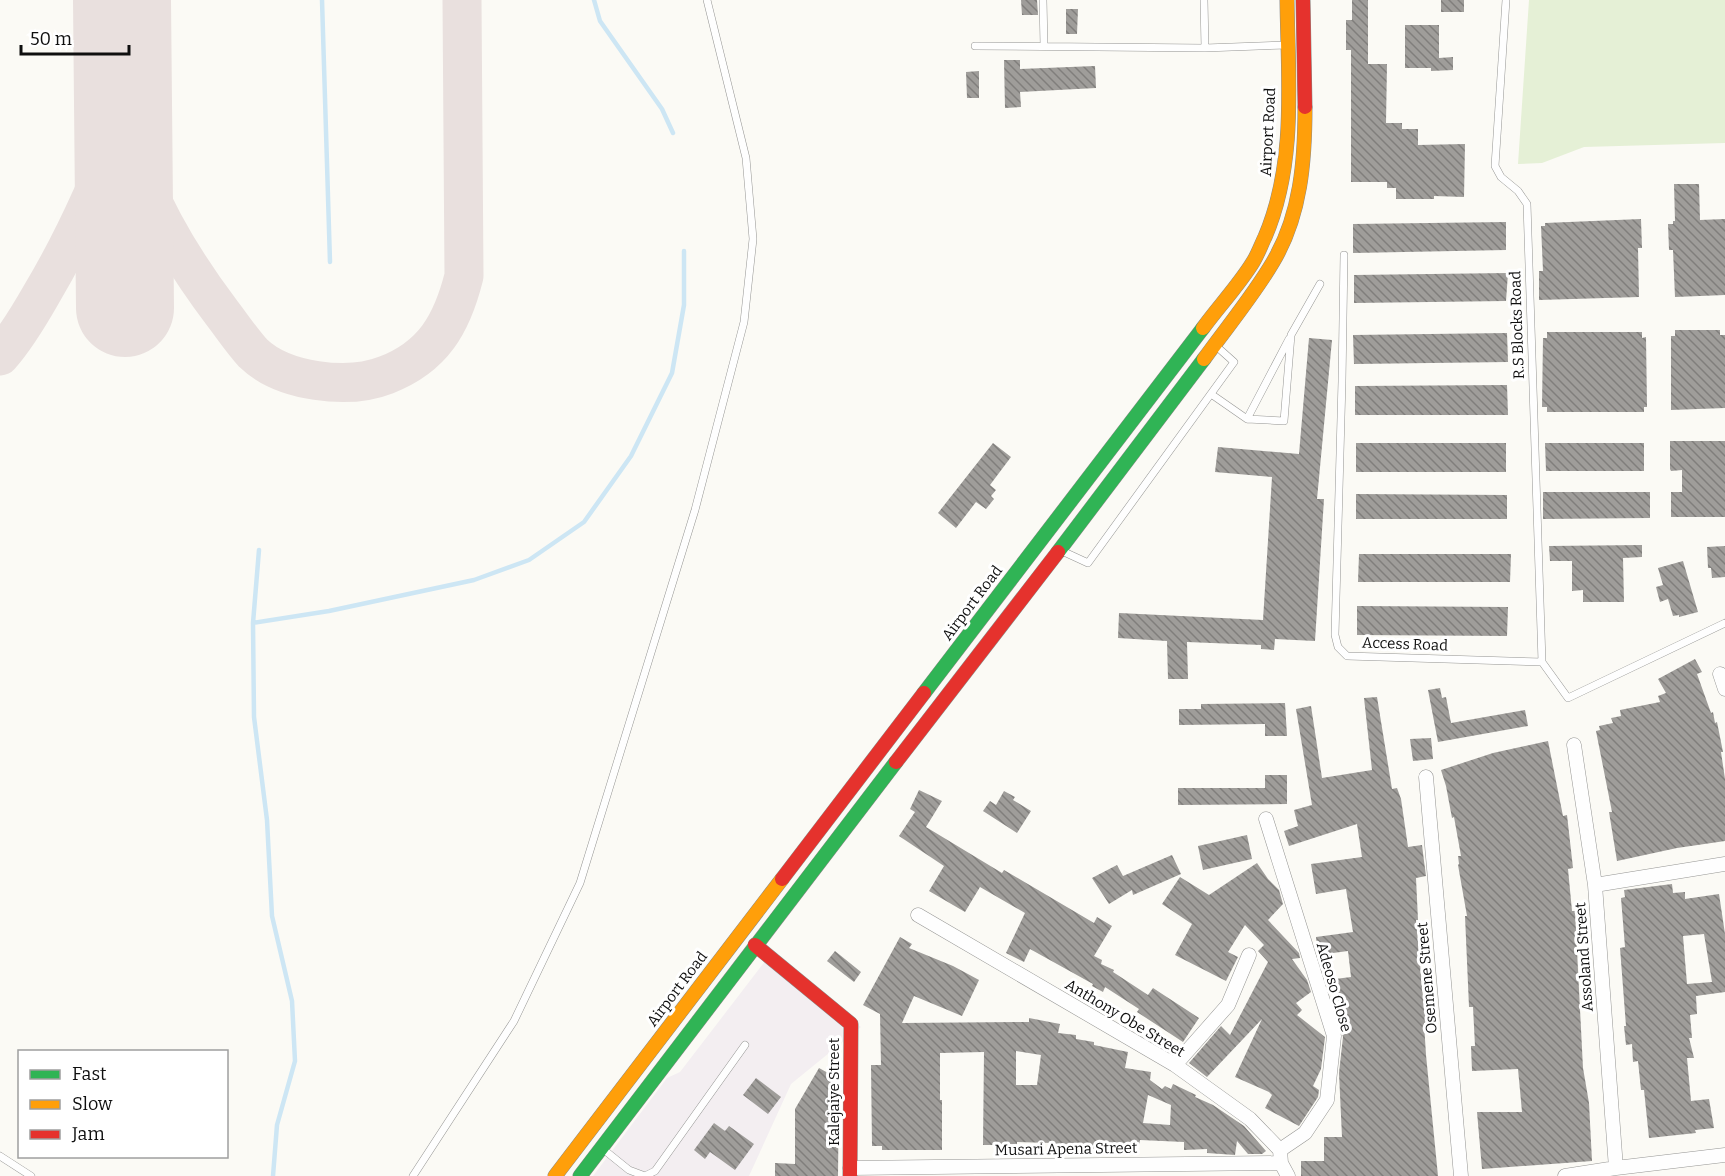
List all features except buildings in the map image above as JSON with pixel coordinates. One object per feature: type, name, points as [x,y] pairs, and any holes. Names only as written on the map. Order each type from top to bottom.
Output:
[{"type":"main road","name":"Airport Road","points":[[555,1176],[1254,261],[1269,226],[1282,185],[1287,136],[1287,0]]},
{"type":"main road","points":[[580,1176],[1060,550],[1274,261],[1293,216],[1302,178],[1305,135],[1302,0]]},
{"type":"main road","name":"Kalejaiye Street","points":[[755,945],[851,1024],[850,1172]]},
{"type":"street","points":[[1720,674],[1725,689]]},
{"type":"street","name":"Assoland Street","points":[[1574,745],[1595,885],[1616,1167]]},
{"type":"street","name":"Osemene Street","points":[[1426,777],[1461,1176]]},
{"type":"street","name":"Adeoso Close","points":[[1266,819],[1334,1036],[1327,1100],[1305,1133],[1281,1156]]},
{"type":"street","points":[[1595,885],[1725,864]]},
{"type":"street","name":"Anthony Obe Street","points":[[918,915],[1175,1065],[1250,1119],[1281,1156],[1288,1176]]},
{"type":"street","points":[[1175,1065],[1228,1005],[1249,956]]},
{"type":"street","points":[[1565,1176],[1616,1167],[1725,1155]]},
{"type":"street","name":"Musari Apena Street","points":[[850,1172],[1281,1156]]},
{"type":"lane","points":[[414,1176],[514,1022],[580,884],[695,510],[744,322],[753,239],[746,158],[707,0]]},
{"type":"lane","points":[[1043,0],[1044,46]]},
{"type":"lane","points":[[1204,0],[1205,48]]},
{"type":"lane","name":"R.S Blocks Road","points":[[1506,0],[1495,166],[1501,177],[1518,191],[1527,204],[1542,662]]},
{"type":"lane","points":[[975,46],[1205,48],[1287,45]]},
{"type":"lane","name":"Access Road","points":[[1344,255],[1335,635],[1338,647],[1347,656],[1542,662]]},
{"type":"lane","points":[[1247,419],[1320,285]]},
{"type":"lane","points":[[1211,394],[1247,419],[1284,421],[1291,335]]},
{"type":"lane","points":[[1060,550],[1088,563],[1234,362],[1214,344]]},
{"type":"lane","points":[[1542,662],[1568,698],[1725,623]]},
{"type":"lane","points":[[602,1148],[629,1170],[645,1176],[655,1171],[745,1045]]},
{"type":"lane","points":[[0,1156],[31,1176]]},
{"type":"shaded area","points":[[766,960],[861,1027],[791,1084],[749,1176],[593,1176],[667,1078],[680,1072]]},
{"type":"green space","points":[[1529,0],[1725,0],[1725,143],[1584,147],[1542,163],[1518,164]]},
{"type":"waterway","points":[[322,0],[330,262]]},
{"type":"waterway","points":[[594,0],[600,21],[662,109],[673,133]]},
{"type":"waterway","points":[[253,623],[329,611],[474,580],[529,560],[584,522],[631,456],[672,373],[684,305],[684,251]]},
{"type":"waterway","points":[[259,550],[253,623],[254,717],[267,820],[272,916],[292,1001],[295,1061],[277,1125],[273,1176]]},
{"type":"taxiway","points":[[123,120],[143,180],[178,249],[199,282],[253,353],[281,371],[316,380],[353,382],[386,375],[416,359],[438,337],[453,309],[464,276],[462,0]]},
{"type":"taxiway","points":[[0,356],[27,319],[76,231],[123,120]]},
{"type":"runway","points":[[122,0],[125,308]]},
{"type":"traffic: fast","points":[[924,693],[1203,328]]},
{"type":"traffic: fast","points":[[1058,552],[1204,359]]},
{"type":"traffic: fast","points":[[580,1176],[896,762]]},
{"type":"traffic: slow","points":[[1203,328],[1253,262],[1275,209],[1282,179],[1288,120],[1287,0]]},
{"type":"traffic: slow","points":[[1204,359],[1257,287],[1273,262],[1290,225],[1300,187],[1305,107]]},
{"type":"traffic: slow","points":[[555,1176],[782,879]]},
{"type":"traffic: jam","points":[[1303,0],[1305,107]]},
{"type":"traffic: jam","points":[[896,762],[1058,552]]},
{"type":"traffic: jam","points":[[782,879],[924,693]]},
{"type":"traffic: jam","points":[[755,945],[851,1024],[850,1176]]}]
